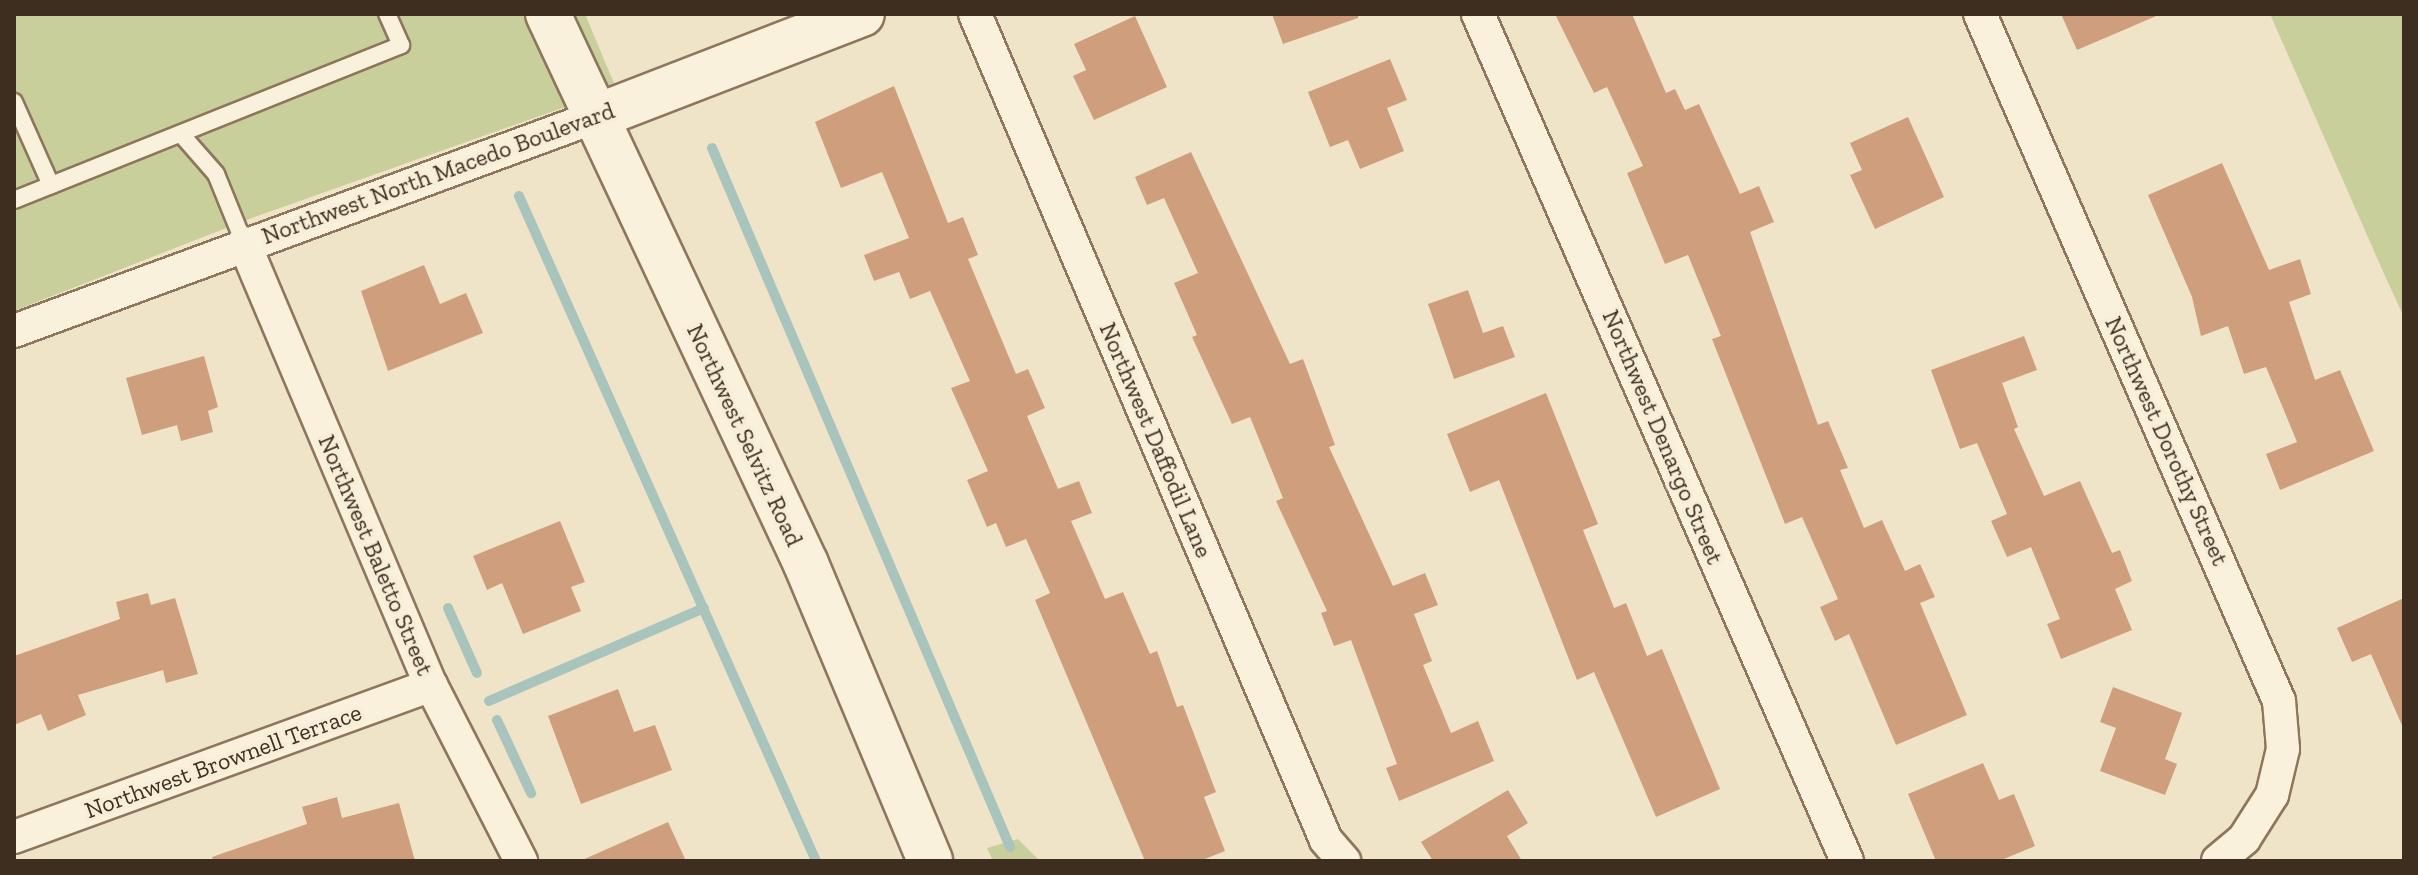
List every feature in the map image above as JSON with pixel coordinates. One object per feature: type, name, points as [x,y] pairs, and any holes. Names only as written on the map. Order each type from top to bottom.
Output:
[{"type":"street","name":"Northwest Selvitz Road","points":[[548,14],[806,564],[930,861]]},
{"type":"street","name":"Northwest North Macedo Boulevard","points":[[14,331],[244,243],[595,117],[862,14]]},
{"type":"street","name":"Northwest Daffodil Lane","points":[[975,14],[1326,840],[1344,861]]},
{"type":"street","name":"Northwest Denargo Street","points":[[1478,14],[1847,861]]},
{"type":"street","name":"Northwest Dorothy Street","points":[[1980,14],[2279,701],[2283,749],[2272,795],[2244,839],[2218,861]]},
{"type":"street","name":"Northwest Baletto Street","points":[[244,243],[431,685],[521,861]]},
{"type":"street","name":"Northwest Brownell Terrace","points":[[14,837],[431,685]]},
{"type":"lane","points":[[14,200],[401,45],[387,14]]},
{"type":"lane","points":[[14,102],[51,185]]},
{"type":"lane","points":[[181,134],[216,174],[244,243]]},
{"type":"green space","points":[[14,14],[529,14],[571,105],[252,218],[14,311]]},
{"type":"green space","points":[[567,14],[585,14],[616,88],[604,93]]},
{"type":"green space","points":[[2270,14],[2404,14],[2404,317],[2385,276]]},
{"type":"green space","points":[[1018,839],[1040,861],[993,861],[987,848]]},
{"type":"building","points":[[1272,14],[1358,14],[1358,18],[1283,44]]},
{"type":"building","points":[[1555,14],[1632,14],[1666,93],[1675,89],[1685,110],[1699,104],[1740,194],[1759,186],[1774,222],[1750,232],[1818,425],[1828,421],[1848,468],[1840,470],[1864,528],[1882,520],[1905,571],[1920,564],[1935,597],[1920,603],[1967,715],[1896,745],[1849,634],[1835,641],[1820,607],[1838,599],[1802,517],[1785,524],[1712,339],[1721,336],[1688,255],[1665,264],[1627,173],[1643,166],[1607,87],[1594,93]]},
{"type":"building","points":[[2061,14],[2161,14],[2077,50]]},
{"type":"building","points":[[1135,16],[1167,87],[1094,120],[1073,76],[1086,70],[1074,44]]},
{"type":"building","points":[[1390,59],[1407,100],[1387,108],[1404,151],[1360,169],[1348,140],[1330,147],[1308,92]]},
{"type":"building","points":[[894,86],[948,223],[963,217],[978,255],[968,259],[1016,374],[1028,369],[1045,408],[1027,416],[1058,489],[1079,481],[1092,513],[1071,521],[1105,599],[1123,592],[1150,654],[1157,651],[1177,707],[1183,705],[1216,792],[1204,797],[1225,851],[1200,861],[1145,861],[1035,600],[1050,593],[1026,539],[1006,547],[996,523],[987,527],[967,480],[988,471],[951,388],[970,381],[930,291],[910,299],[899,272],[874,281],[864,255],[909,238],[882,172],[841,188],[815,122]]},
{"type":"building","points":[[1908,117],[1944,197],[1875,229],[1850,175],[1862,170],[1850,143]]},
{"type":"building","points":[[1191,152],[1290,364],[1303,359],[1335,445],[1329,447],[1393,586],[1425,573],[1438,605],[1414,614],[1432,661],[1423,665],[1451,733],[1478,721],[1494,761],[1399,801],[1386,768],[1397,764],[1351,640],[1334,646],[1321,613],[1327,611],[1276,501],[1283,498],[1250,417],[1232,424],[1192,337],[1197,335],[1174,283],[1198,273],[1164,198],[1147,205],[1135,177]]},
{"type":"building","points":[[2222,163],[2269,270],[2300,259],[2311,294],[2289,302],[2315,380],[2340,370],[2374,451],[2280,490],[2266,454],[2297,442],[2266,367],[2244,374],[2228,326],[2201,336],[2192,297],[2148,195]]},
{"type":"building","points":[[424,265],[440,304],[466,293],[483,333],[388,371],[361,291]]},
{"type":"building","points":[[1468,290],[1483,333],[1503,326],[1515,357],[1454,379],[1428,304]]},
{"type":"building","points":[[2024,336],[2037,370],[2002,383],[2018,427],[2014,429],[2044,496],[2080,481],[2112,553],[2120,550],[2132,581],[2115,589],[2132,630],[2061,659],[2047,624],[2060,619],[2031,547],[2007,557],[1991,521],[2007,514],[1977,443],[1960,449],[1931,370]]},
{"type":"building","points":[[204,356],[218,407],[208,411],[213,432],[181,441],[177,425],[142,435],[126,378]]},
{"type":"building","points":[[1546,393],[1598,524],[1583,530],[1614,608],[1626,603],[1647,656],[1662,649],[1720,789],[1656,817],[1594,672],[1577,680],[1499,480],[1470,492],[1447,434]]},
{"type":"building","points":[[560,521],[585,582],[571,587],[581,611],[523,634],[502,583],[487,590],[473,556]]},
{"type":"building","points":[[148,593],[151,605],[175,598],[198,674],[166,683],[163,670],[78,695],[86,715],[48,731],[41,714],[14,725],[14,656],[120,619],[116,602]]},
{"type":"building","points":[[2404,598],[2404,730],[2371,654],[2352,662],[2337,628]]},
{"type":"building","points":[[2113,687],[2182,713],[2165,759],[2177,764],[2165,795],[2100,771],[2116,728],[2100,722]]},
{"type":"building","points":[[618,689],[634,732],[655,725],[672,770],[581,804],[548,716]]},
{"type":"building","points":[[1983,763],[1999,800],[2014,794],[2035,846],[1999,861],[1936,861],[1908,794]]},
{"type":"building","points":[[1508,790],[1528,823],[1507,836],[1522,861],[1433,861],[1421,842]]},
{"type":"building","points":[[337,797],[342,818],[399,803],[415,861],[213,861],[212,857],[307,824],[302,807]]},
{"type":"building","points":[[668,822],[686,861],[580,861]]},
{"type":"waterway","points":[[712,148],[1010,847]]},
{"type":"waterway","points":[[519,196],[816,861]]},
{"type":"waterway","points":[[448,608],[477,673]]},
{"type":"waterway","points":[[489,701],[704,608]]},
{"type":"waterway","points":[[497,720],[531,793]]}]
